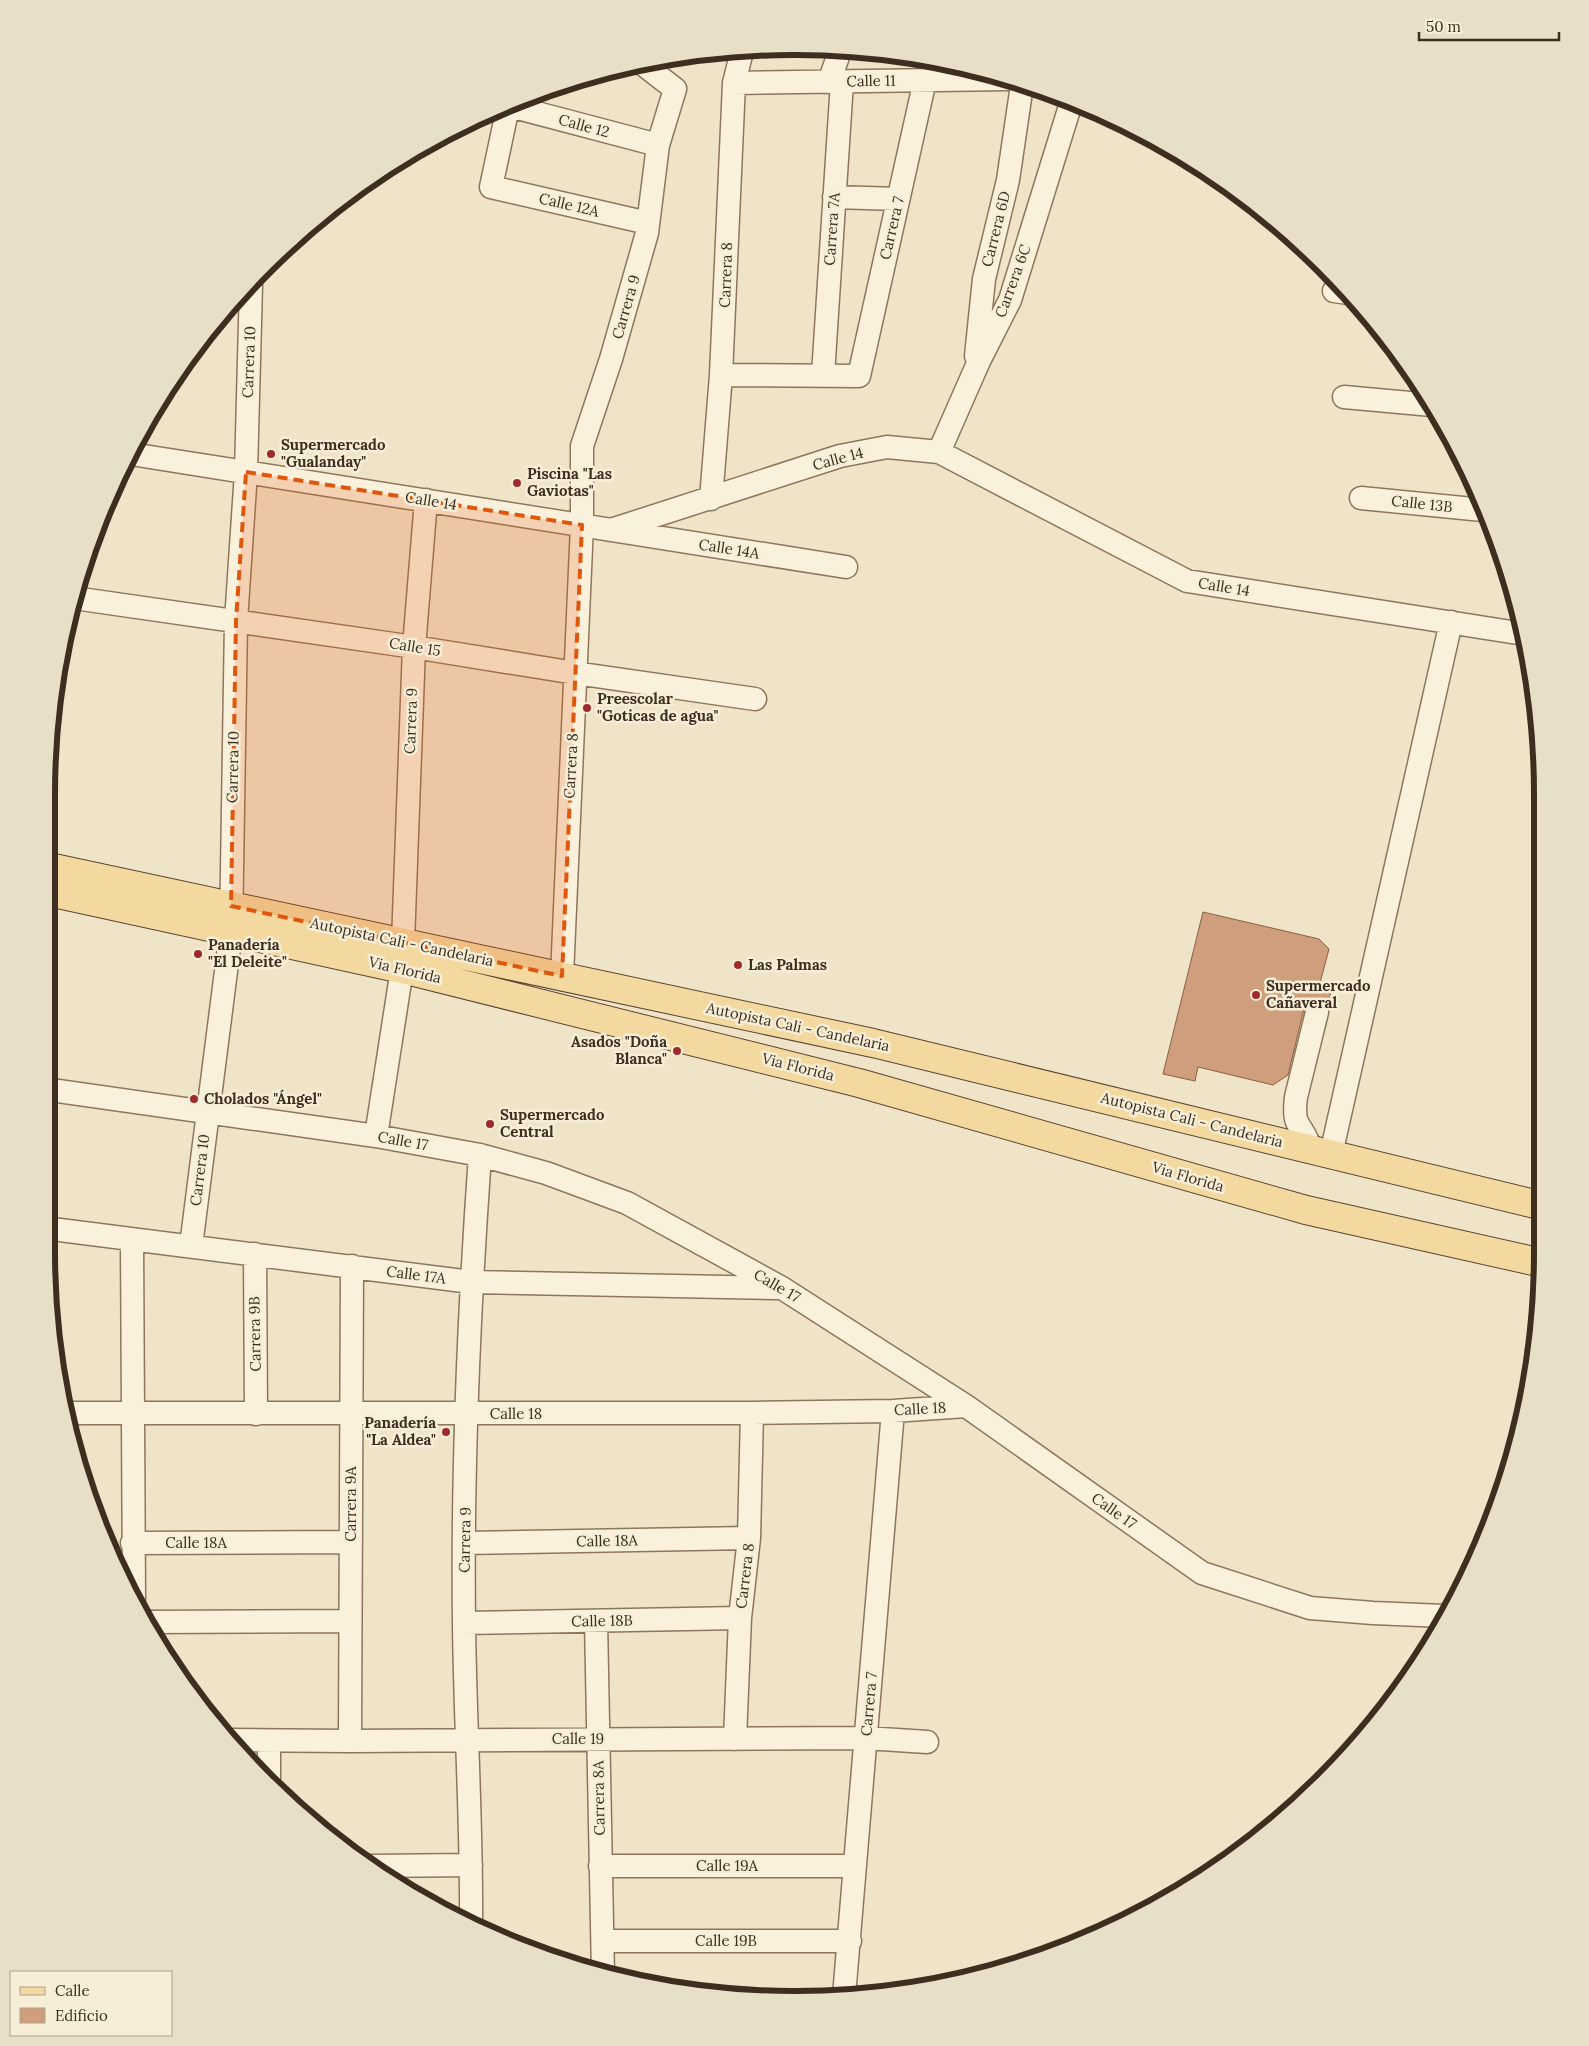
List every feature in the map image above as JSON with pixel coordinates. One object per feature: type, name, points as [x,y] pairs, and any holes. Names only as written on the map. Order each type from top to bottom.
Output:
[{"type":"main road","name":"Autopista Cali - Candelaria","points":[[55,869],[231,919],[403,942],[874,1043],[1534,1204]]},
{"type":"main road","name":"Via Florida","points":[[55,893],[231,919],[402,969],[859,1083],[1306,1210],[1534,1261]]},
{"type":"street","name":"Carrera 8","points":[[711,499],[721,375],[734,82],[740,57]]},
{"type":"street","name":"Carrera 7A","points":[[823,375],[834,197],[836,82],[840,57]]},
{"type":"street","name":"Carrera 9","points":[[582,525],[582,446],[611,358],[648,224],[658,145],[675,89],[649,69]]},
{"type":"street","name":"Calle 11","points":[[734,82],[836,82],[937,75],[973,77]]},
{"type":"street","name":"Carrera 7","points":[[823,375],[859,376],[898,199],[937,75]]},
{"type":"street","name":"Carrera 6D","points":[[974,374],[984,279],[1008,180],[1021,91]]},
{"type":"street","name":"Carrera 6C","points":[[939,452],[1010,300],[1069,108]]},
{"type":"street","name":"Calle 12","points":[[519,109],[658,145]]},
{"type":"street","name":"Calle 12A","points":[[507,113],[491,187],[648,224]]},
{"type":"street","points":[[834,197],[898,199]]},
{"type":"street","name":"Carrera 10","points":[[191,1246],[231,919],[236,621],[246,472],[252,294]]},
{"type":"street","points":[[721,375],[823,375]]},
{"type":"street","points":[[1344,397],[1422,404]]},
{"type":"street","name":"Calle 14","points":[[138,455],[611,530],[840,456],[887,447],[939,452],[1187,581],[1516,633]]},
{"type":"street","name":"Calle 13B","points":[[1361,498],[1477,509]]},
{"type":"street","name":"Carrera 9","points":[[403,942],[414,647],[426,500]]},
{"type":"street","name":"Carrera 8","points":[[562,976],[582,525]]},
{"type":"street","name":"Calle 14A","points":[[611,530],[846,567]]},
{"type":"street","name":"Calle 15","points":[[81,599],[755,699]]},
{"type":"street","points":[[1320,1151],[1451,622]]},
{"type":"street","points":[[376,1136],[402,969]]},
{"type":"street","points":[[1317,1012],[1296,1097],[1297,1122],[1308,1139],[1320,1151]]},
{"type":"street","name":"Calle 17","points":[[55,1091],[376,1136],[480,1155],[546,1173],[628,1203],[782,1288],[966,1406],[1202,1573],[1310,1608],[1438,1616]]},
{"type":"street","name":"Carrera 9","points":[[471,1917],[472,1865],[464,1623],[464,1543],[471,1282],[480,1155]]},
{"type":"street","name":"Calle 17A","points":[[55,1229],[471,1282],[782,1288]]},
{"type":"street","points":[[132,1239],[131,1412],[133,1583]]},
{"type":"street","name":"Carrera 9B","points":[[255,1254],[256,1414]]},
{"type":"street","name":"Carrera 9A","points":[[350,1741],[352,1266]]},
{"type":"street","name":"Calle 18","points":[[73,1412],[256,1414],[752,1413],[893,1411],[966,1406]]},
{"type":"street","name":"Carrera 7","points":[[845,1989],[893,1411]]},
{"type":"street","name":"Carrera 8","points":[[735,1738],[740,1618],[750,1538],[752,1413]]},
{"type":"street","name":"Calle 18A","points":[[464,1543],[750,1538]]},
{"type":"street","name":"Calle 18A","points":[[132,1543],[351,1542]]},
{"type":"street","name":"Calle 18B","points":[[464,1623],[740,1618]]},
{"type":"street","points":[[155,1622],[350,1621]]},
{"type":"street","name":"Carrera 8A","points":[[596,1621],[603,1966]]},
{"type":"street","name":"Calle 19","points":[[240,1740],[866,1738],[926,1742]]},
{"type":"street","points":[[269,1741],[269,1771]]},
{"type":"street","points":[[384,1866],[472,1865]]},
{"type":"street","name":"Calle 19A","points":[[600,1866],[854,1866]]},
{"type":"street","name":"Calle 19B","points":[[603,1940],[850,1941]]},
{"type":"highlighted area","points":[[246,472],[582,525],[562,976],[231,906],[236,621]]},
{"type":"building","name":"Supermercado Cañaveral","points":[[1203,912],[1319,939],[1329,949],[1320,983],[1332,986],[1328,1005],[1320,999],[1307,1003],[1288,1075],[1273,1085],[1198,1067],[1195,1081],[1163,1074]]},
{"type":"place","name":"Supermercado \"Gualanday\"","points":[[271,454]]},
{"type":"place","name":"Piscina \"Las Gaviotas\"","points":[[517,483]]},
{"type":"place","name":"Preescolar \"Goticas de agua\"","points":[[587,708]]},
{"type":"place","name":"Panadería \"El Deleite\"","points":[[198,954]]},
{"type":"place","name":"Las Palmas","points":[[738,965]]},
{"type":"place","name":"Supermercado Cañaveral","points":[[1256,995]]},
{"type":"place","name":"Asados \"Doña Blanca\"","points":[[677,1051]]},
{"type":"place","name":"Cholados \"Ángel\"","points":[[194,1099]]},
{"type":"place","name":"Supermercado Central","points":[[490,1124]]},
{"type":"place","name":"Panadería \"La Aldea\"","points":[[446,1432]]}]
